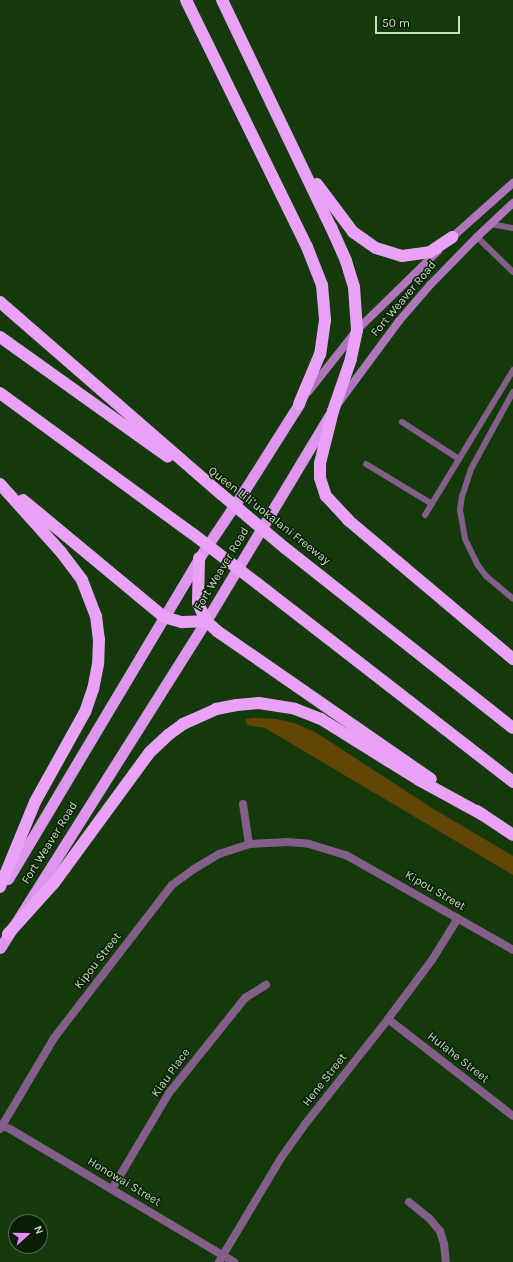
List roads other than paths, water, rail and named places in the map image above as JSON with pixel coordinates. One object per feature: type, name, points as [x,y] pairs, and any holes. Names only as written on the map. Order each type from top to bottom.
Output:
[{"type":"highway","points":[[186,0],[308,247],[322,285],[325,320],[320,354],[299,404]]},
{"type":"highway","points":[[222,0],[300,160],[346,261],[354,287],[357,330],[351,359],[333,411],[320,464],[320,478],[326,496],[348,520],[513,659]]},
{"type":"highway","points":[[300,160],[353,232],[376,248],[402,256],[430,252],[452,237]]},
{"type":"highway","points":[[0,302],[221,494]]},
{"type":"highway","name":"Queen Liliʻuokalani Freeway","points":[[0,337],[221,494],[285,548],[513,728]]},
{"type":"highway","points":[[0,393],[193,534],[513,782]]},
{"type":"highway","name":"Fort Weaver Road","points":[[0,891],[199,558],[244,491],[299,404]]},
{"type":"highway","name":"Fort Weaver Road","points":[[0,948],[206,621],[333,411]]},
{"type":"highway","points":[[0,482],[164,617],[182,622],[206,621]]},
{"type":"highway","points":[[0,482],[61,552],[82,580],[96,616],[99,639],[98,664],[93,689],[85,712],[35,802],[0,887]]},
{"type":"highway","points":[[199,558],[198,603],[206,621],[217,631],[513,835]]},
{"type":"highway","points":[[8,934],[54,883],[150,752],[168,735],[183,724],[216,710],[237,705],[260,703],[295,709],[321,719],[420,780],[483,815]]},
{"type":"main road","name":"Fort Weaver Road","points":[[299,404],[357,330],[452,237],[513,183]]},
{"type":"main road","name":"Fort Weaver Road","points":[[333,411],[399,321],[430,285],[490,224],[511,205]]},
{"type":"street","points":[[243,804],[249,844]]},
{"type":"street","name":"Kipou Street","points":[[1,1126],[54,1038],[172,885],[194,869],[219,854],[249,844],[309,844],[346,855],[513,950]]},
{"type":"street","name":"Hene Street","points":[[221,1259],[281,1158],[306,1123],[388,1019],[432,960],[458,918]]},
{"type":"street","name":"Kiau Place","points":[[112,1189],[169,1093],[245,998],[266,985]]},
{"type":"street","name":"Hulahe Street","points":[[388,1019],[513,1116]]},
{"type":"street","name":"Honowai Street","points":[[1,1126],[112,1189],[221,1259],[234,1262]]},
{"type":"street","points":[[409,1202],[428,1218],[440,1231],[444,1244],[446,1262]]},
{"type":"lane","points":[[490,224],[513,228]]},
{"type":"lane","points":[[477,237],[513,272]]},
{"type":"lane","points":[[425,515],[513,370]]},
{"type":"lane","points":[[513,392],[471,469],[464,489],[460,510],[464,539],[477,564],[486,576],[513,599]]},
{"type":"lane","points":[[402,422],[459,459]]},
{"type":"lane","points":[[366,464],[432,504]]}]
